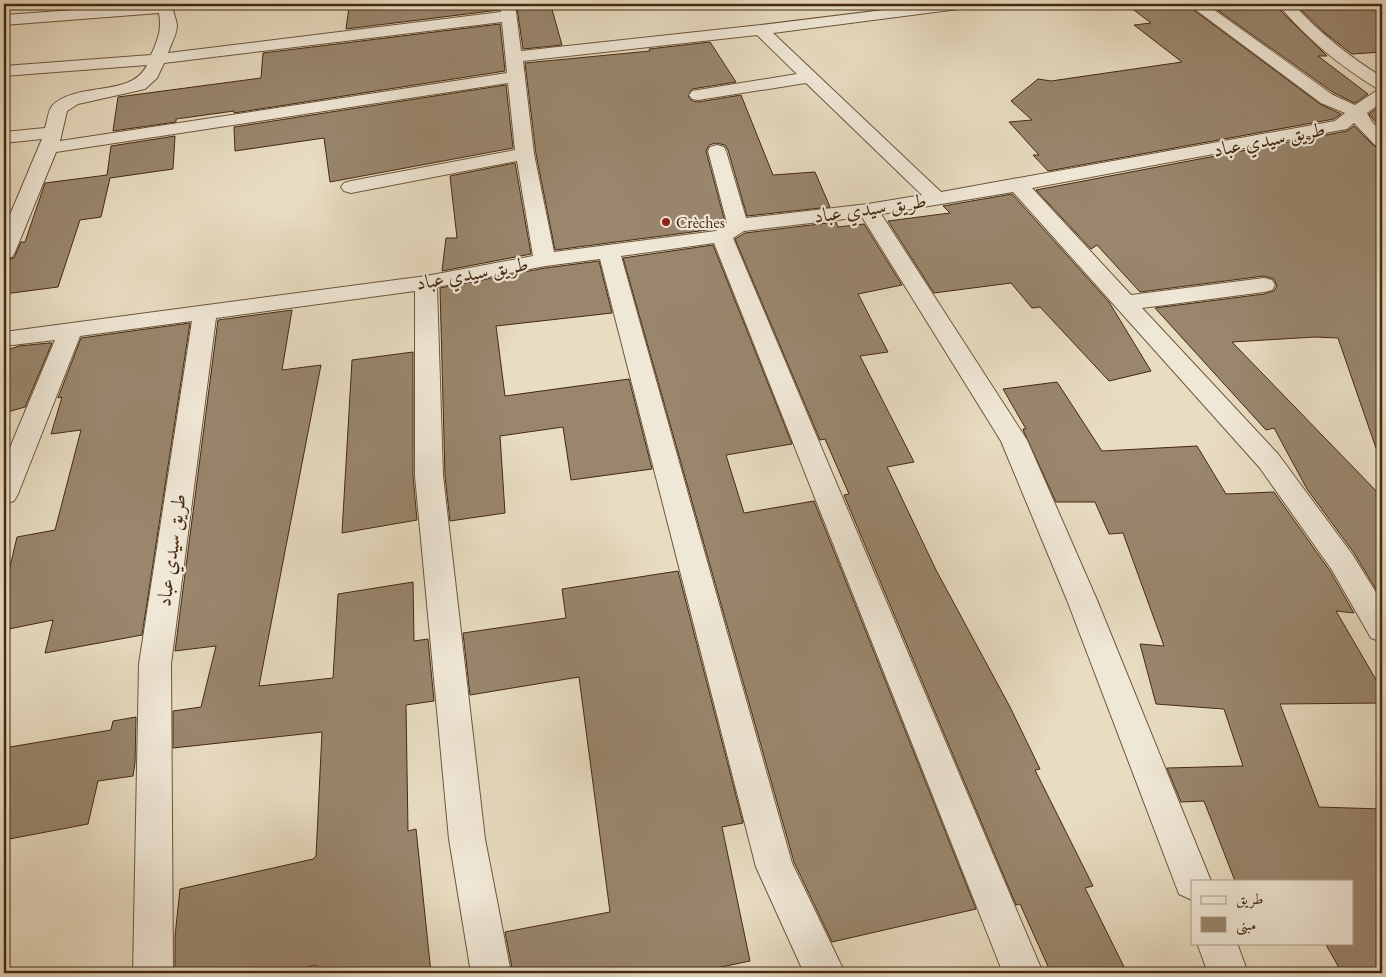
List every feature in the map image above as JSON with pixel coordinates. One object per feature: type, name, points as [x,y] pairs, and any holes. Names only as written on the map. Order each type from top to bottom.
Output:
[{"type":"street","points":[[515,58],[966,4]]},
{"type":"street","points":[[1197,4],[1327,99],[1358,112],[1364,126],[1382,141]]},
{"type":"street","points":[[4,20],[165,6],[169,25],[159,59],[151,74],[139,85],[72,100],[59,109],[51,140],[12,215],[4,252]]},
{"type":"street","points":[[1287,6],[1311,33],[1346,62],[1382,84]]},
{"type":"street","points":[[4,71],[159,59],[509,10],[526,154],[545,260]]},
{"type":"street","points":[[761,30],[937,199]]},
{"type":"street","points":[[4,137],[51,140],[516,77]]},
{"type":"street","points":[[698,95],[811,77]]},
{"type":"street","name":"طريق سيدي عباد","points":[[153,973],[155,664],[205,312],[426,283],[545,260],[1018,185],[1341,125],[1368,103],[1382,95]]},
{"type":"street","points":[[717,151],[730,230],[1023,973]]},
{"type":"street","points":[[351,187],[526,154]]},
{"type":"street","points":[[1018,185],[1269,461],[1342,562],[1382,629]]},
{"type":"street","points":[[868,210],[1014,440],[1082,600],[1192,880]]},
{"type":"street","points":[[609,251],[775,867],[826,973]]},
{"type":"street","points":[[426,283],[429,476],[467,839],[491,973]]},
{"type":"street","points":[[1125,304],[1264,285]]},
{"type":"street","points":[[4,339],[205,312]]},
{"type":"street","points":[[4,494],[71,330]]},
{"type":"street","points":[[1216,944],[1228,973]]},
{"type":"building","points":[[402,4],[496,4],[497,10],[499,10],[346,29],[349,7]]},
{"type":"building","points":[[1126,4],[1188,4],[1320,104],[1341,114],[1334,119],[1048,171],[1033,155],[1039,155],[1009,122],[1032,120],[1011,101],[1038,79],[1051,81],[1182,62],[1134,25],[1151,23]]},
{"type":"building","points":[[1209,4],[1279,4],[1280,10],[1327,56],[1318,56],[1368,94],[1355,103],[1334,93]]},
{"type":"building","points":[[1295,4],[1371,4],[1382,11],[1382,52],[1352,54],[1325,33]]},
{"type":"building","points":[[551,6],[562,45],[523,49],[517,8]]},
{"type":"building","points":[[500,24],[505,71],[234,113],[234,111],[176,119],[176,122],[113,131],[118,97],[261,78],[263,53]]},
{"type":"building","points":[[710,42],[736,82],[692,89],[688,96],[692,101],[698,102],[741,95],[773,175],[815,172],[830,207],[747,216],[728,150],[725,145],[716,143],[709,145],[706,151],[725,222],[715,229],[555,250],[536,154],[525,63],[650,51],[649,49]]},
{"type":"building","points":[[506,85],[513,148],[330,182],[324,138],[235,151],[234,127]]},
{"type":"building","points":[[1382,106],[1382,130],[1369,114]]},
{"type":"building","points":[[1354,126],[1374,146],[1382,148],[1382,450],[1377,451],[1338,338],[1315,337],[1232,342],[1382,497],[1382,599],[1354,553],[1307,489],[1274,428],[1266,430],[1155,308],[1264,294],[1274,291],[1277,286],[1274,279],[1264,276],[1140,292],[1097,245],[1091,249],[1036,190],[1347,131]]},
{"type":"building","points":[[175,136],[173,169],[110,178],[101,217],[80,220],[58,287],[4,294],[4,270],[8,259],[14,258],[21,242],[25,242],[45,183],[107,175],[111,146]]},
{"type":"building","points":[[515,163],[531,254],[442,271],[446,238],[457,238],[450,176]]},
{"type":"building","points":[[1012,194],[1109,302],[1151,371],[1109,381],[1040,307],[1032,308],[1011,283],[934,293],[888,221],[950,213],[943,206]]},
{"type":"building","points":[[836,222],[838,227],[864,224],[902,285],[858,294],[888,352],[860,356],[914,462],[887,467],[936,570],[1010,707],[1040,769],[1035,770],[1093,886],[1085,888],[1127,973],[1051,973],[1020,904],[1016,905],[844,495],[849,494],[825,439],[820,440],[735,239],[745,233]]},
{"type":"building","points":[[713,245],[792,444],[726,455],[744,513],[814,501],[976,909],[832,942],[794,862],[623,258]]},
{"type":"building","points":[[599,261],[612,313],[496,326],[505,396],[629,379],[652,469],[571,480],[563,427],[500,436],[505,513],[450,521],[445,476],[440,288],[545,268]]},
{"type":"building","points":[[292,310],[282,370],[321,365],[259,686],[333,678],[338,594],[413,582],[414,641],[428,639],[434,701],[406,705],[408,831],[416,829],[431,973],[317,973],[316,965],[282,973],[175,973],[175,936],[180,889],[313,859],[316,856],[322,732],[173,748],[173,711],[201,707],[216,646],[175,651],[218,320]]},
{"type":"building","points":[[190,323],[142,635],[45,653],[53,620],[4,630],[4,592],[17,537],[55,530],[81,430],[51,434],[62,397],[58,398],[81,338]]},
{"type":"building","points":[[52,343],[25,407],[4,413],[4,351],[19,346]]},
{"type":"building","points":[[413,352],[413,476],[417,520],[342,533],[352,360]]},
{"type":"building","points":[[1057,382],[1102,451],[1197,446],[1226,494],[1274,492],[1330,571],[1354,613],[1336,611],[1382,690],[1382,703],[1280,704],[1319,807],[1382,809],[1382,973],[1342,973],[1326,944],[1354,944],[1354,880],[1235,880],[1204,801],[1181,802],[1167,768],[1243,766],[1224,709],[1156,704],[1140,644],[1164,646],[1123,533],[1109,534],[1095,502],[1056,502],[1023,429],[1026,429],[1003,389]]},
{"type":"building","points":[[678,571],[743,823],[722,827],[750,961],[692,973],[513,973],[505,932],[610,912],[579,677],[470,695],[463,633],[566,618],[562,589]]},
{"type":"building","points":[[136,717],[133,776],[98,781],[88,824],[4,840],[4,748],[111,730],[113,721]]},
{"type":"place","name":"Crèches","points":[[666,222]]}]
